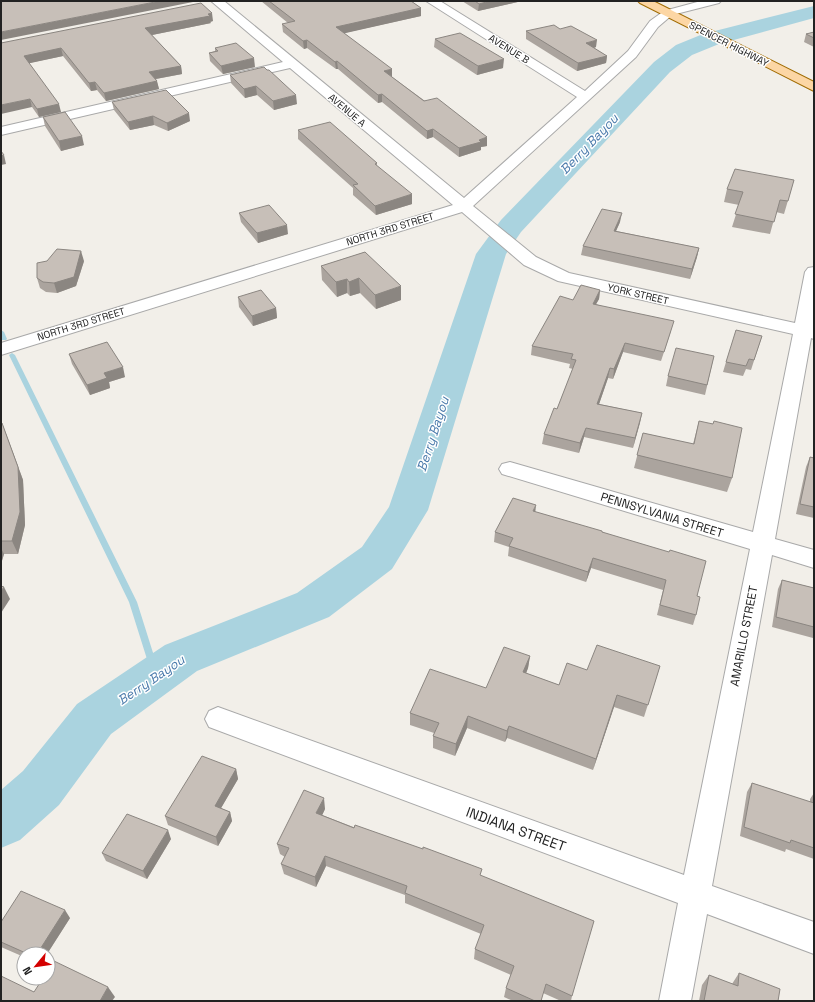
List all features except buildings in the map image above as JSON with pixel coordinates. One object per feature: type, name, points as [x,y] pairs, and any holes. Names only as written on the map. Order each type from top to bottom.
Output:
[{"type":"main road","name":"SPENCER HIGHWAY","points":[[644,1],[814,87]]},
{"type":"street","points":[[203,5],[219,1]]},
{"type":"street","name":"AVENUE A","points":[[219,1],[291,64],[478,218]]},
{"type":"street","name":"AVENUE B","points":[[432,1],[586,98]]},
{"type":"street","name":"NORTH 3RD STREET","points":[[1,349],[463,206],[586,98],[632,54],[654,24],[668,13],[715,1]]},
{"type":"street","points":[[1,131],[291,64]]},
{"type":"street","name":"YORK STREET","points":[[478,218],[530,261],[564,277],[808,332]]},
{"type":"street","name":"AMARILLO STREET","points":[[675,1001],[762,545],[808,332],[814,272]]},
{"type":"street","name":"PENNSYLVANIA STREET","points":[[510,470],[814,559]]},
{"type":"street","name":"INDIANA STREET","points":[[218,720],[814,938]]},
{"type":"waterway","name":"Berry Bayou","points":[[1,823],[41,788],[94,719],[181,658],[313,605],[377,558],[408,510],[491,254],[511,226],[662,67],[684,50],[711,39],[814,12]]},
{"type":"waterway","points":[[1,332],[4,339]]},
{"type":"waterway","points":[[12,355],[133,602],[156,675]]}]
